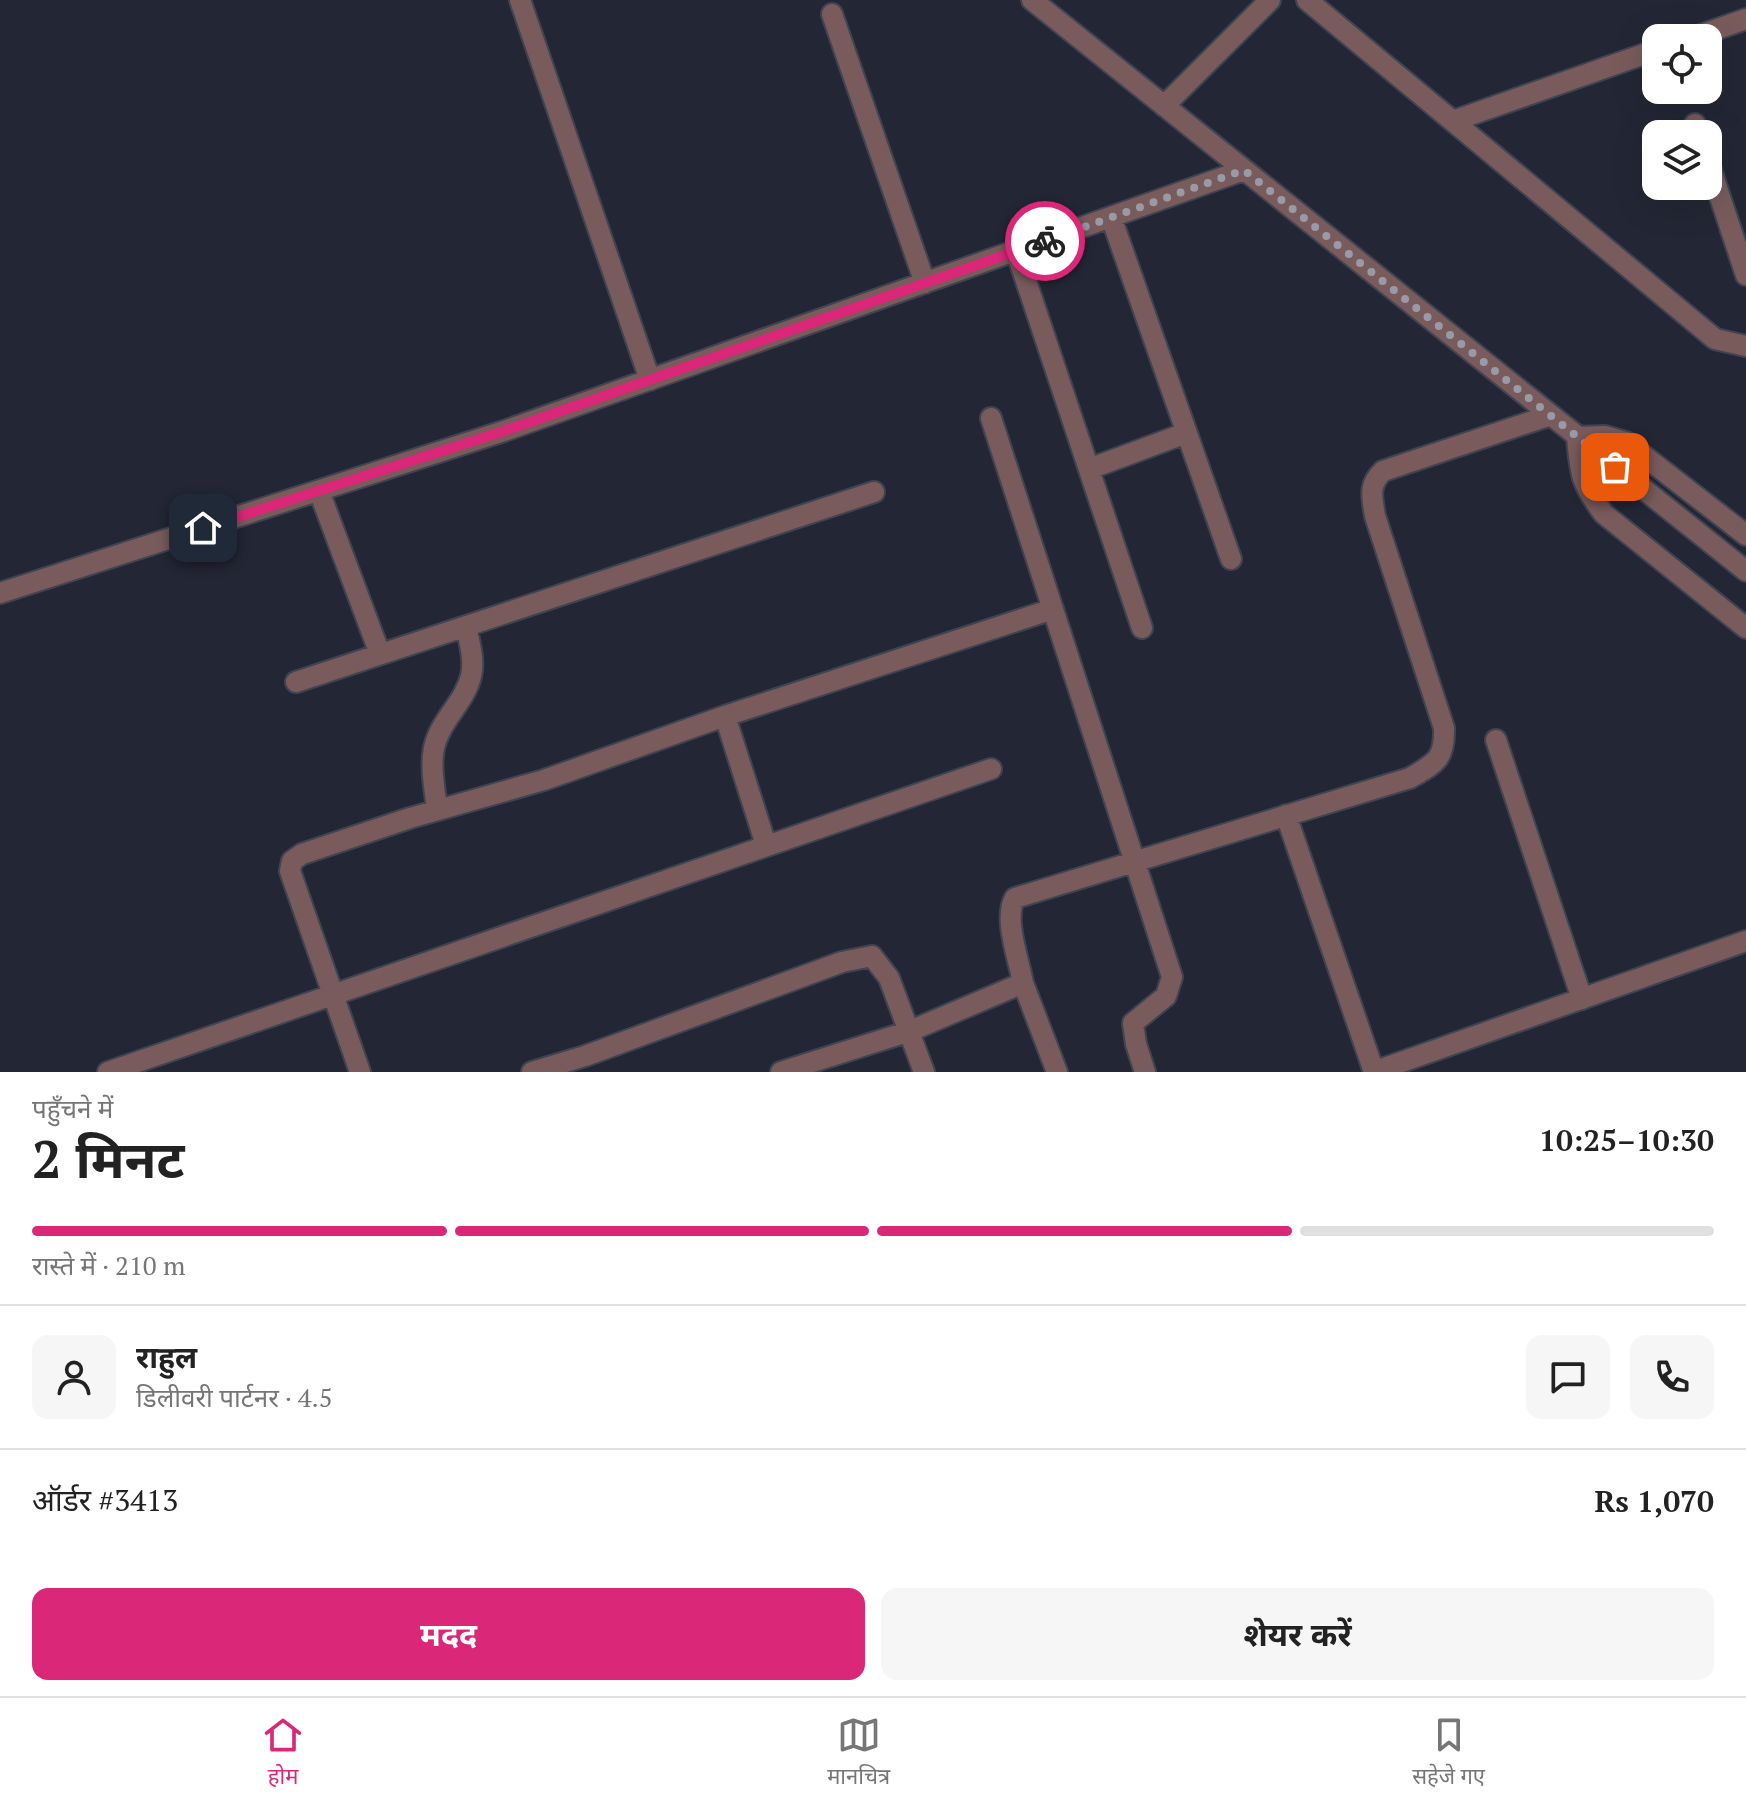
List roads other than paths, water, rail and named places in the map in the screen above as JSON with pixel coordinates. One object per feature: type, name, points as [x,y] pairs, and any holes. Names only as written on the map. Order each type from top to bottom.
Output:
[{"type":"street","points":[[520,0],[650,380]]},
{"type":"street","points":[[1032,0],[1746,571]]},
{"type":"street","points":[[1164,106],[1270,0]]},
{"type":"street","points":[[1307,0],[1715,339],[1746,346]]},
{"type":"street","points":[[832,14],[925,283]]},
{"type":"street","points":[[1722,27],[1746,19]]},
{"type":"street","points":[[1453,121],[1642,55]]},
{"type":"street","points":[[0,593],[504,431],[1244,170]]},
{"type":"street","points":[[1721,200],[1746,275]]},
{"type":"street","points":[[1111,217],[1231,559]]},
{"type":"street","points":[[1016,251],[1142,628]]},
{"type":"street","points":[[1057,1072],[1023,983],[1010,919],[1009,907],[1015,898],[1410,778],[1431,767],[1445,749],[1444,728],[1375,516],[1371,491],[1374,480],[1383,471],[1551,415]]},
{"type":"street","points":[[991,418],[1172,977],[1166,996],[1133,1023],[1145,1072]]},
{"type":"street","points":[[1089,469],[1186,433]]},
{"type":"street","points":[[1577,437],[1605,436],[1626,442],[1746,535]]},
{"type":"street","points":[[1577,437],[1580,471],[1588,493],[1604,514],[1746,628]]},
{"type":"street","points":[[319,491],[380,654]]},
{"type":"street","points":[[296,682],[874,492]]},
{"type":"street","points":[[360,1072],[290,871],[292,861],[302,854],[437,810],[544,780],[725,716],[1053,609]]},
{"type":"street","points":[[437,810],[432,769],[434,747],[472,674],[472,652],[466,626]]},
{"type":"street","points":[[725,716],[766,845]]},
{"type":"street","points":[[1496,740],[1582,999]]},
{"type":"street","points":[[108,1072],[991,769]]},
{"type":"street","points":[[1286,815],[1374,1072],[1746,941]]},
{"type":"street","points":[[532,1072],[585,1056],[842,962],[872,956],[889,978],[924,1072]]},
{"type":"street","points":[[781,1072],[910,1031],[1023,983]]}]
